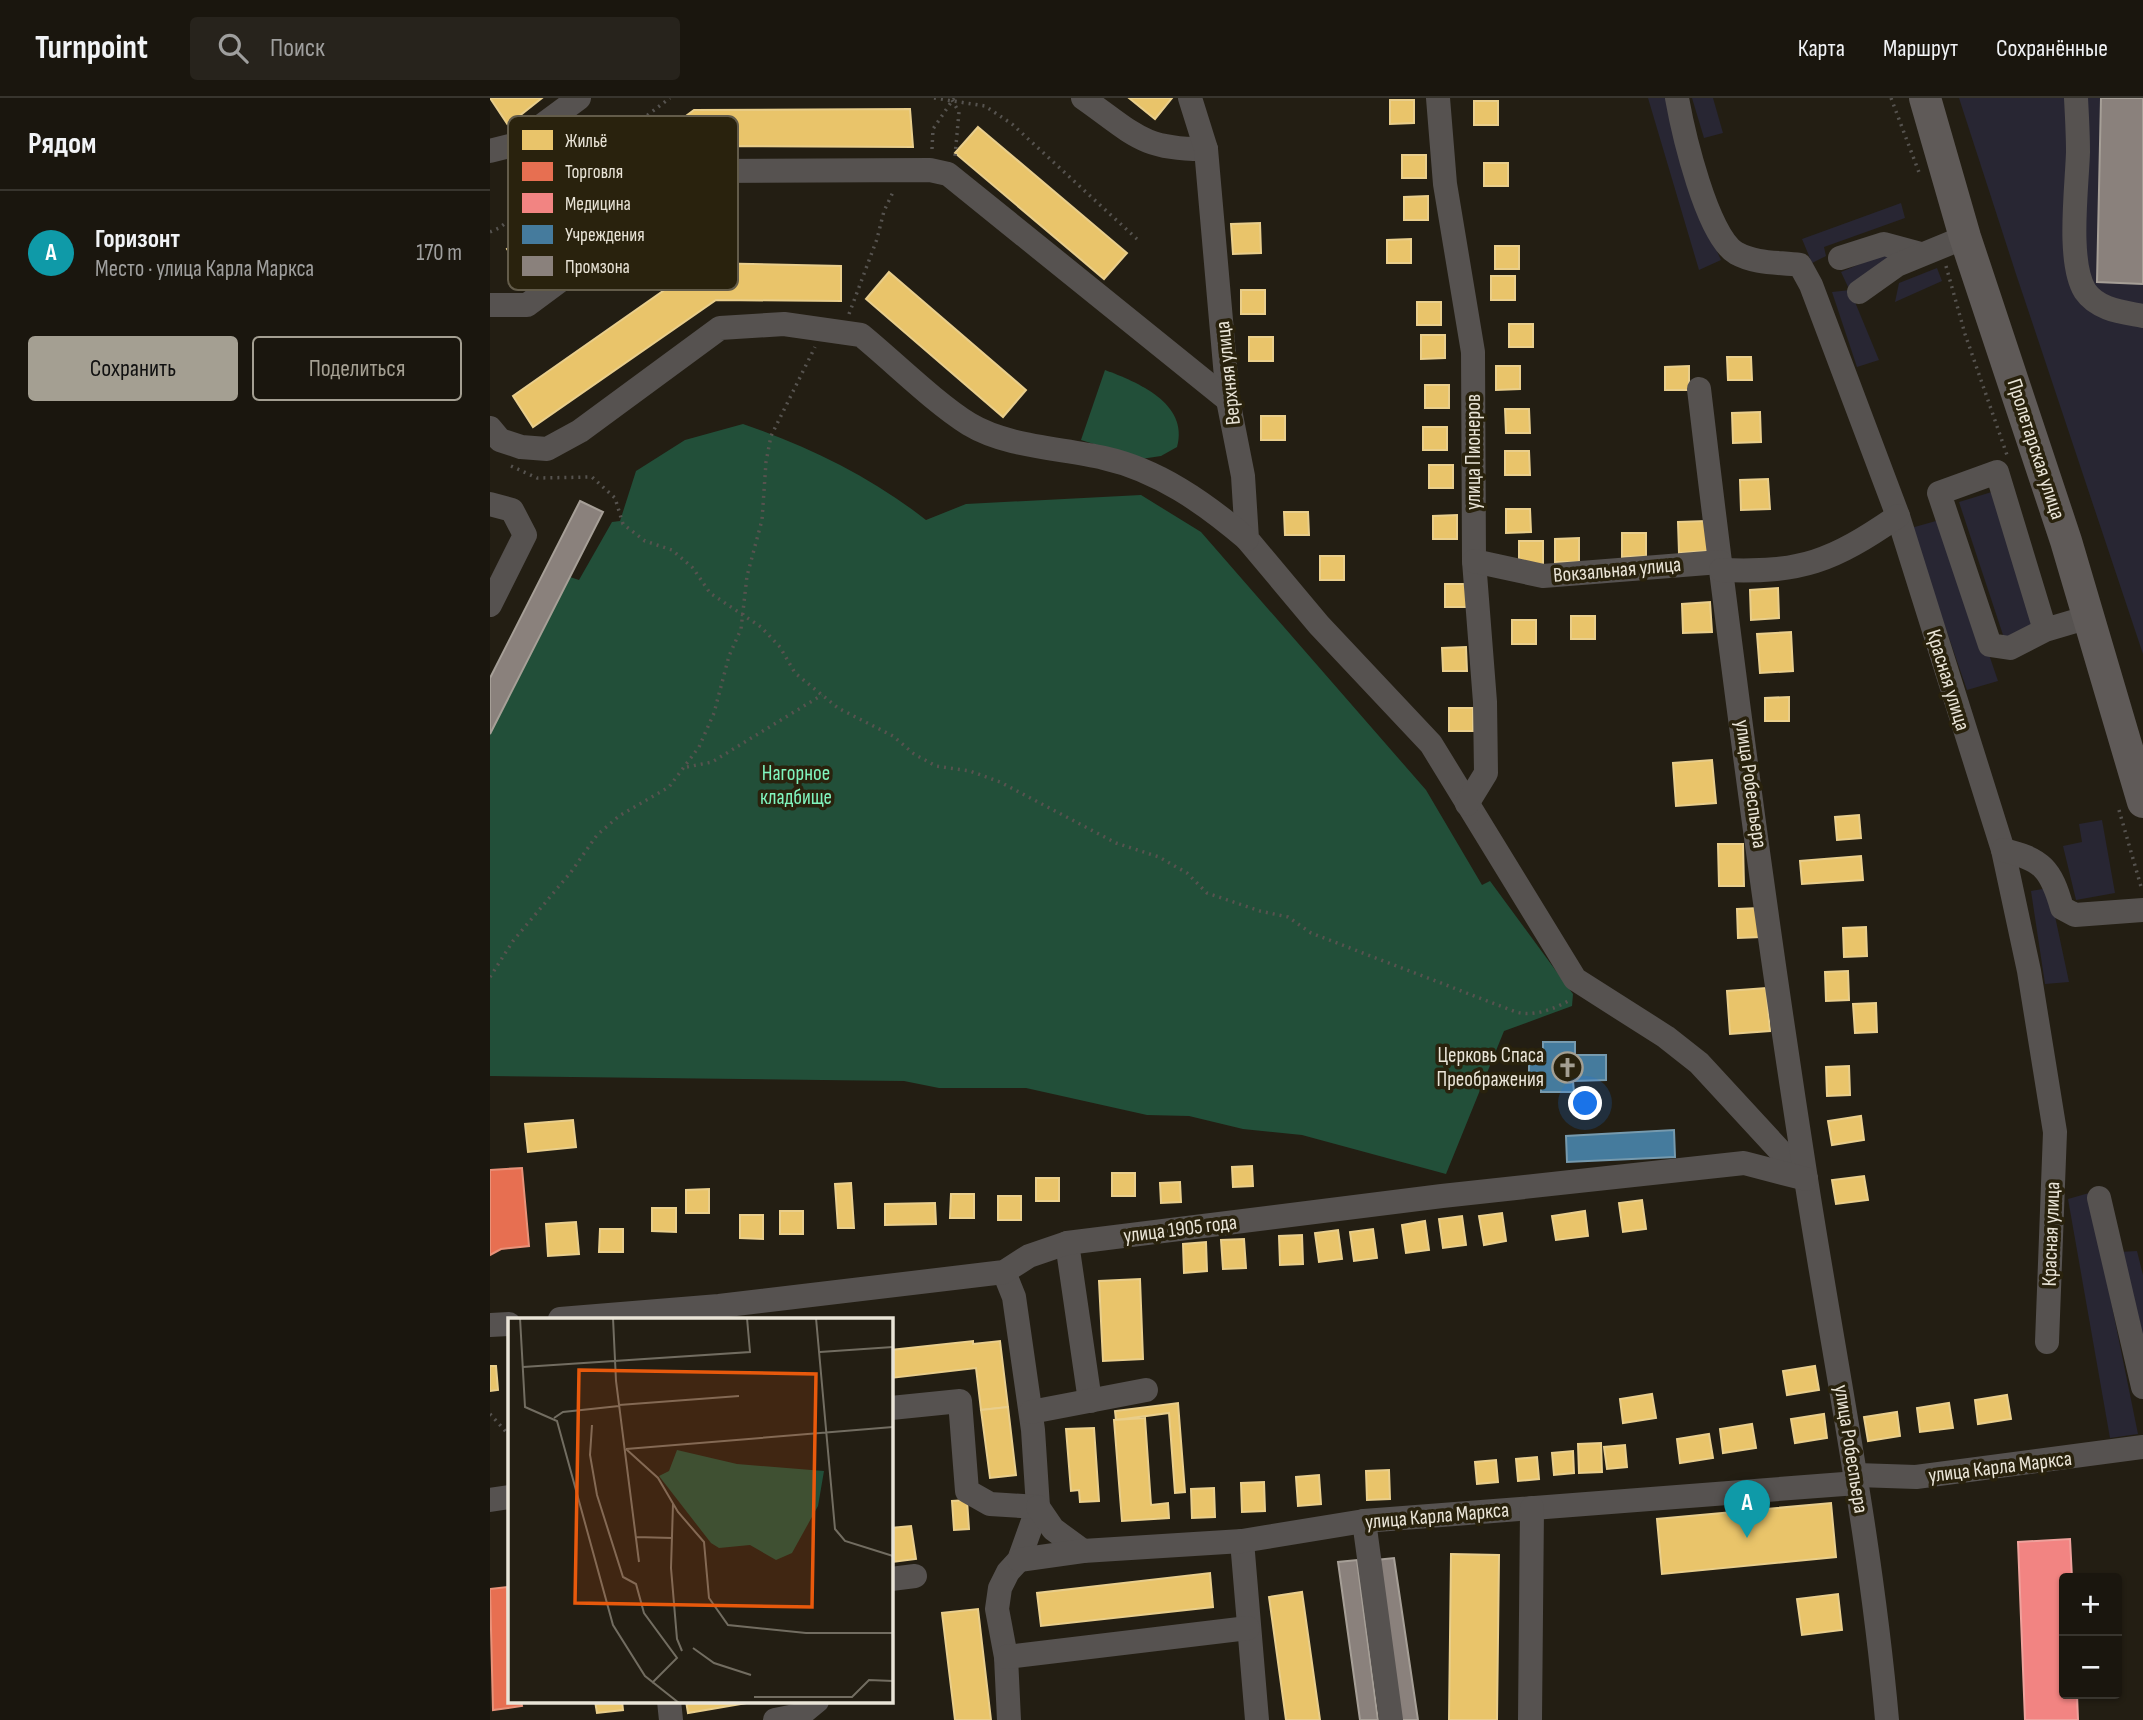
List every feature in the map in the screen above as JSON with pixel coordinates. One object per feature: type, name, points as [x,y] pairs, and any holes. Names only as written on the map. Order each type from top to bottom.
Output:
[{"type":"main road","name":"Пролетарская улица","points":[[1924,98],[1965,237],[2089,617],[2143,802]]},
{"type":"street","points":[[555,116],[579,98]]},
{"type":"street","points":[[1083,98],[1147,144],[1176,150],[1206,149]]},
{"type":"street","name":"Верхняя улица","points":[[1190,98],[1206,149],[1228,400],[1243,475],[1247,539]]},
{"type":"street","name":"улица Пионеров","points":[[1438,98],[1446,184],[1473,352],[1474,561],[1485,702],[1486,773],[1467,804]]},
{"type":"street","name":"Красная улица","points":[[1676,98],[1692,161],[1718,233],[1734,251],[1756,261],[1800,265],[1811,285],[1898,516],[2003,850],[2029,971],[2055,1132],[2047,1342]]},
{"type":"street","points":[[2076,98],[2078,153],[2074,214],[2077,258],[2085,291],[2106,308],[2143,316]]},
{"type":"street","points":[[490,151],[508,146]]},
{"type":"street","points":[[738,171],[930,170],[948,174],[1228,400]]},
{"type":"street","points":[[1859,292],[1897,265],[1965,237]]},
{"type":"street","points":[[1840,258],[1884,244],[1921,254]]},
{"type":"street","points":[[490,305],[527,304],[546,290]]},
{"type":"street","points":[[490,428],[500,440],[521,447],[547,449],[580,431],[720,328],[783,324],[861,335],[970,424],[1008,438],[1107,458],[1151,473],[1206,506],[1247,539],[1319,625],[1431,744],[1575,979],[1666,1037],[1699,1063],[1806,1179]]},
{"type":"street","name":"улица Робеспьера","points":[[1699,389],[1806,1179],[1857,1479],[1881,1647],[1886,1720]]},
{"type":"street","points":[[2045,630],[1997,472],[1939,493],[1990,645],[2010,648],[2045,630],[2089,617]]},
{"type":"street","points":[[490,504],[512,510],[525,535],[490,605]]},
{"type":"street","name":"Вокзальная улица","points":[[1474,561],[1543,576],[1721,566],[1765,572],[1800,568],[1829,557],[1898,516]]},
{"type":"street","points":[[2003,850],[2039,862],[2055,882],[2062,908],[2075,915],[2143,909]]},
{"type":"street","name":"улица 1905 года","points":[[583,1318],[719,1312],[1004,1272],[1030,1256],[1067,1243],[1442,1196],[1744,1163],[1806,1179]]},
{"type":"street","points":[[2098,1198],[2143,1387]]},
{"type":"street","points":[[1067,1243],[1090,1401]]},
{"type":"street","points":[[1004,1272],[1014,1297],[1031,1412],[1038,1507],[1019,1560],[1004,1580],[997,1609],[1006,1657],[1009,1720]]},
{"type":"street","points":[[490,1325],[508,1324]]},
{"type":"street","points":[[1031,1412],[1146,1390]]},
{"type":"street","points":[[892,1408],[960,1401],[967,1491],[990,1504],[1038,1507]]},
{"type":"street","name":"улица Карла Маркса","points":[[1019,1560],[1083,1550],[1242,1541],[1364,1521],[1916,1476],[2101,1455],[2143,1447]]},
{"type":"street","points":[[490,1500],[508,1497]]},
{"type":"street","points":[[1038,1507],[1053,1529],[1083,1550]]},
{"type":"street","points":[[1530,1720],[1532,1508]]},
{"type":"street","points":[[1364,1521],[1391,1720]]},
{"type":"street","points":[[1242,1541],[1257,1720]]},
{"type":"street","points":[[1006,1657],[1248,1628]]},
{"type":"street","points":[[669,1702],[671,1720]]},
{"type":"street","points":[[775,1720],[800,1715],[816,1702]]},
{"type":"path","points":[[647,116],[670,98]]},
{"type":"path","points":[[934,98],[985,106],[1013,124],[1137,239]]},
{"type":"path","points":[[953,99],[959,112],[955,158]]},
{"type":"path","points":[[930,170],[933,129],[953,99]]},
{"type":"path","points":[[490,977],[513,941],[571,872],[597,835],[619,816],[669,787],[687,767],[713,713],[729,656],[741,629],[747,576],[762,520],[765,462],[771,436],[810,354],[835,330],[877,239],[884,211],[896,186]]},
{"type":"path","points":[[490,232],[508,222]]},
{"type":"path","points":[[508,459],[513,469],[537,478],[592,477],[615,498],[623,524],[645,541],[672,550],[693,568],[710,593],[742,612],[779,648],[795,673],[838,708],[892,736],[914,754],[936,766],[970,771],[1000,782],[1124,847],[1159,857],[1187,873],[1207,892],[1260,911],[1288,917],[1311,933],[1516,1012],[1524,1014],[1549,1010],[1590,989]]},
{"type":"path","points":[[687,767],[712,762],[822,695]]},
{"type":"path","points":[[490,1414],[508,1434]]},
{"type":"shaded area","points":[[1648,98],[1669,98],[1698,210],[1721,260],[1699,270]]},
{"type":"shaded area","points":[[1692,98],[1713,98],[1723,133],[1704,138]]},
{"type":"shaded area","points":[[1959,98],[2143,98],[2143,654],[2016,274]]},
{"type":"shaded area","points":[[1901,203],[1905,218],[1824,247],[1826,256],[1812,263],[1802,239]]},
{"type":"shaded area","points":[[1888,252],[1896,263],[1849,289],[1841,272]]},
{"type":"shaded area","points":[[1937,268],[1942,281],[1895,302],[1899,283]]},
{"type":"shaded area","points":[[1850,290],[1879,360],[1857,367],[1832,292]]},
{"type":"shaded area","points":[[1995,491],[2038,627],[2004,638],[1959,502]]},
{"type":"shaded area","points":[[1943,519],[1998,681],[1967,690],[1911,528]]},
{"type":"shaded area","points":[[2102,820],[2115,893],[2076,900],[2063,846],[2082,842],[2079,824]]},
{"type":"shaded area","points":[[2049,888],[2069,982],[2045,984],[2031,891]]},
{"type":"shaded area","points":[[2089,1193],[2138,1434],[2110,1438],[2068,1199]]},
{"type":"shaded area","points":[[2137,1251],[2143,1275],[2143,1348],[2119,1252]]},
{"type":"green space","points":[[1105,370],[1145,388],[1168,406],[1179,432],[1177,447],[1161,456],[1141,459],[1081,440]]},
{"type":"green space","name":"Нагорное кладбище","points":[[743,424],[792,442],[839,464],[884,490],[926,520],[966,504],[1141,495],[1201,532],[1426,790],[1482,885],[1490,881],[1573,994],[1572,1006],[1504,1031],[1446,1174],[1302,1135],[1243,1129],[1189,1116],[1147,1115],[1026,1088],[939,1088],[904,1081],[490,1076],[490,734],[570,577],[579,580],[612,522],[620,521],[636,471],[685,440]]},
{"type":"building: Жильё","points":[[490,98],[542,98],[519,116],[508,116],[508,125]]},
{"type":"building: Жильё","points":[[1129,98],[1172,98],[1155,119]]},
{"type":"building: Жильё","points":[[1390,100],[1414,100],[1414,123],[1390,124]]},
{"type":"building: Жильё","points":[[1474,101],[1498,101],[1498,125],[1474,125]]},
{"type":"building: Жильё","points":[[910,109],[913,147],[738,146],[738,116],[686,116],[694,110]]},
{"type":"building: Жильё","points":[[978,127],[1127,253],[1104,279],[955,153]]},
{"type":"building: Жильё","points":[[1402,155],[1426,155],[1426,178],[1402,178]]},
{"type":"building: Жильё","points":[[1484,163],[1508,163],[1508,186],[1484,186]]},
{"type":"building: Жильё","points":[[1428,196],[1428,220],[1404,220],[1404,197]]},
{"type":"building: Жильё","points":[[1260,223],[1261,253],[1233,254],[1231,224]]},
{"type":"building: Жильё","points":[[1411,239],[1411,263],[1387,263],[1387,240]]},
{"type":"building: Жильё","points":[[1495,246],[1519,246],[1519,269],[1495,269]]},
{"type":"building: Жильё","points":[[738,264],[841,266],[841,301],[716,300],[533,427],[513,396],[664,290],[738,290]]},
{"type":"building: Жильё","points":[[889,272],[1026,390],[1003,417],[866,299]]},
{"type":"building: Жильё","points":[[1491,276],[1515,276],[1515,300],[1491,300]]},
{"type":"building: Жильё","points":[[1241,290],[1265,290],[1265,314],[1241,314]]},
{"type":"building: Жильё","points":[[1417,302],[1441,302],[1441,325],[1417,325]]},
{"type":"building: Жильё","points":[[1509,324],[1533,324],[1533,347],[1509,347]]},
{"type":"building: Жильё","points":[[1421,335],[1445,335],[1445,358],[1421,359]]},
{"type":"building: Жильё","points":[[1249,337],[1273,337],[1273,361],[1249,361]]},
{"type":"building: Жильё","points":[[1727,357],[1751,357],[1752,380],[1728,380]]},
{"type":"building: Жильё","points":[[1496,366],[1520,366],[1520,389],[1496,390]]},
{"type":"building: Жильё","points":[[1689,366],[1689,390],[1665,390],[1665,367]]},
{"type":"building: Жильё","points":[[1425,385],[1449,385],[1449,408],[1425,408]]},
{"type":"building: Жильё","points":[[1505,409],[1529,409],[1530,433],[1506,433]]},
{"type":"building: Жильё","points":[[1760,412],[1761,442],[1733,443],[1732,413]]},
{"type":"building: Жильё","points":[[1261,416],[1285,416],[1285,440],[1261,440]]},
{"type":"building: Жильё","points":[[1423,427],[1447,427],[1447,450],[1423,450]]},
{"type":"building: Жильё","points":[[1505,451],[1529,451],[1530,475],[1505,475]]},
{"type":"building: Жильё","points":[[1429,465],[1453,465],[1453,488],[1429,488]]},
{"type":"building: Жильё","points":[[1768,479],[1770,509],[1741,510],[1740,480]]},
{"type":"building: Жильё","points":[[1506,509],[1530,509],[1531,532],[1506,533]]},
{"type":"building: Жильё","points":[[1284,512],[1308,512],[1309,535],[1285,535]]},
{"type":"building: Жильё","points":[[1457,515],[1457,539],[1433,539],[1433,516]]},
{"type":"building: Жильё","points":[[1706,521],[1707,551],[1679,553],[1678,522]]},
{"type":"building: Жильё","points":[[1622,533],[1646,533],[1646,556],[1622,557]]},
{"type":"building: Жильё","points":[[1579,538],[1579,562],[1555,562],[1555,539]]},
{"type":"building: Жильё","points":[[1519,541],[1543,541],[1543,564],[1519,565]]},
{"type":"building: Жильё","points":[[1320,556],[1344,556],[1344,580],[1320,580]]},
{"type":"building: Жильё","points":[[1445,584],[1469,584],[1469,607],[1445,607]]},
{"type":"building: Жильё","points":[[1778,588],[1779,618],[1751,620],[1750,590]]},
{"type":"building: Жильё","points":[[1710,602],[1712,632],[1683,633],[1682,604]]},
{"type":"building: Жильё","points":[[1571,616],[1595,616],[1595,639],[1571,639]]},
{"type":"building: Жильё","points":[[1512,620],[1536,620],[1536,644],[1512,644]]},
{"type":"building: Жильё","points":[[1791,632],[1793,671],[1760,673],[1757,634]]},
{"type":"building: Жильё","points":[[1466,647],[1467,671],[1443,671],[1442,648]]},
{"type":"building: Жильё","points":[[1789,697],[1789,721],[1765,721],[1765,698]]},
{"type":"building: Жильё","points":[[1449,708],[1473,708],[1473,731],[1449,731]]},
{"type":"building: Жильё","points":[[1712,760],[1716,803],[1676,806],[1673,763]]},
{"type":"building: Жильё","points":[[1859,815],[1861,838],[1837,840],[1835,817]]},
{"type":"building: Жильё","points":[[1718,844],[1743,844],[1744,886],[1719,886]]},
{"type":"building: Жильё","points":[[1861,856],[1863,880],[1802,884],[1800,861]]},
{"type":"building: Жильё","points":[[1760,908],[1761,937],[1738,938],[1737,909]]},
{"type":"building: Жильё","points":[[1866,927],[1867,956],[1844,957],[1843,928]]},
{"type":"building: Жильё","points":[[1848,971],[1849,1000],[1826,1001],[1825,972]]},
{"type":"building: Жильё","points":[[1766,988],[1770,1031],[1730,1034],[1727,991]]},
{"type":"building: Жильё","points":[[1876,1003],[1877,1032],[1855,1033],[1853,1004]]},
{"type":"building: Жильё","points":[[1849,1066],[1850,1095],[1827,1096],[1826,1067]]},
{"type":"building: Жильё","points":[[1861,1116],[1864,1140],[1832,1145],[1828,1121]]},
{"type":"building: Жильё","points":[[573,1120],[576,1147],[528,1152],[525,1124]]},
{"type":"building: Жильё","points":[[1252,1166],[1253,1186],[1233,1187],[1232,1167]]},
{"type":"building: Жильё","points":[[1112,1173],[1135,1173],[1135,1196],[1112,1196]]},
{"type":"building: Жильё","points":[[1864,1176],[1868,1200],[1836,1204],[1832,1180]]},
{"type":"building: Жильё","points":[[1036,1178],[1059,1178],[1059,1201],[1036,1201]]},
{"type":"building: Жильё","points":[[1180,1182],[1181,1202],[1161,1203],[1160,1183]]},
{"type":"building: Жильё","points":[[851,1183],[854,1228],[838,1228],[835,1184]]},
{"type":"building: Жильё","points":[[709,1189],[709,1213],[686,1213],[686,1190]]},
{"type":"building: Жильё","points":[[951,1194],[974,1194],[974,1218],[950,1218]]},
{"type":"building: Жильё","points":[[998,1196],[1021,1196],[1021,1220],[998,1220]]},
{"type":"building: Жильё","points":[[1642,1200],[1646,1229],[1623,1232],[1619,1203]]},
{"type":"building: Жильё","points":[[935,1203],[936,1224],[885,1225],[885,1204]]},
{"type":"building: Жильё","points":[[652,1208],[676,1208],[676,1232],[652,1231]]},
{"type":"building: Жильё","points":[[780,1211],[803,1211],[803,1234],[780,1234]]},
{"type":"building: Жильё","points":[[1585,1211],[1588,1236],[1556,1240],[1552,1216]]},
{"type":"building: Жильё","points":[[1502,1213],[1506,1241],[1484,1245],[1479,1216]]},
{"type":"building: Жильё","points":[[740,1215],[763,1215],[763,1239],[740,1238]]},
{"type":"building: Жильё","points":[[1462,1216],[1466,1245],[1443,1248],[1439,1219]]},
{"type":"building: Жильё","points":[[1425,1221],[1429,1250],[1406,1253],[1402,1225]]},
{"type":"building: Жильё","points":[[576,1222],[579,1254],[548,1256],[546,1224]]},
{"type":"building: Жильё","points":[[600,1229],[623,1229],[623,1252],[599,1252]]},
{"type":"building: Жильё","points":[[1373,1229],[1377,1258],[1354,1261],[1350,1232]]},
{"type":"building: Жильё","points":[[1338,1230],[1342,1259],[1319,1262],[1315,1233]]},
{"type":"building: Жильё","points":[[1302,1235],[1303,1264],[1280,1265],[1279,1236]]},
{"type":"building: Жильё","points":[[1244,1239],[1246,1268],[1223,1269],[1221,1240]]},
{"type":"building: Жильё","points":[[1206,1242],[1207,1271],[1184,1273],[1183,1244]]},
{"type":"building: Жильё","points":[[1140,1279],[1143,1359],[1103,1361],[1099,1281]]},
{"type":"building: Жильё","points":[[973,1341],[973,1344],[1000,1341],[1008,1407],[981,1410],[976,1368],[892,1378],[892,1350]]},
{"type":"building: Жильё","points":[[490,1366],[496,1366],[498,1390],[490,1391]]},
{"type":"building: Жильё","points":[[1815,1366],[1819,1390],[1787,1395],[1783,1371]]},
{"type":"building: Жильё","points":[[1652,1394],[1656,1418],[1623,1423],[1620,1399]]},
{"type":"building: Жильё","points":[[2007,1395],[2011,1419],[1978,1424],[1975,1400]]},
{"type":"building: Жильё","points":[[1178,1403],[1185,1492],[1175,1493],[1169,1413],[1116,1420],[1115,1411]]},
{"type":"building: Жильё","points":[[1949,1403],[1953,1428],[1920,1432],[1917,1408]]},
{"type":"building: Жильё","points":[[1008,1407],[1016,1475],[990,1478],[981,1410]]},
{"type":"building: Жильё","points":[[1897,1412],[1900,1436],[1868,1441],[1864,1417]]},
{"type":"building: Жильё","points":[[1824,1414],[1827,1438],[1795,1443],[1791,1419]]},
{"type":"building: Жильё","points":[[1145,1418],[1151,1505],[1168,1503],[1169,1518],[1122,1521],[1114,1420]]},
{"type":"building: Жильё","points":[[1752,1424],[1756,1448],[1723,1453],[1720,1429]]},
{"type":"building: Жильё","points":[[1094,1428],[1099,1501],[1080,1502],[1079,1490],[1071,1491],[1066,1429]]},
{"type":"building: Жильё","points":[[1709,1434],[1713,1458],[1680,1463],[1677,1439]]},
{"type":"building: Жильё","points":[[1601,1443],[1602,1472],[1579,1473],[1578,1444]]},
{"type":"building: Жильё","points":[[1625,1445],[1627,1467],[1607,1469],[1604,1447]]},
{"type":"building: Жильё","points":[[1573,1451],[1574,1473],[1554,1475],[1552,1453]]},
{"type":"building: Жильё","points":[[1537,1457],[1539,1479],[1518,1481],[1516,1459]]},
{"type":"building: Жильё","points":[[1496,1460],[1498,1482],[1477,1484],[1475,1462]]},
{"type":"building: Жильё","points":[[1389,1470],[1390,1499],[1367,1500],[1366,1471]]},
{"type":"building: Жильё","points":[[1319,1475],[1321,1504],[1298,1506],[1296,1477]]},
{"type":"building: Жильё","points":[[1264,1482],[1265,1511],[1242,1512],[1241,1483]]},
{"type":"building: Жильё","points":[[1214,1488],[1215,1517],[1192,1518],[1191,1489]]},
{"type":"building: Жильё","points":[[967,1500],[969,1529],[954,1530],[952,1501]]},
{"type":"building: Жильё","points":[[1831,1503],[1836,1557],[1662,1574],[1657,1519]]},
{"type":"building: Жильё","points":[[911,1526],[916,1559],[892,1562],[892,1528]]},
{"type":"building: Жильё","points":[[1451,1554],[1499,1555],[1497,1720],[1449,1720]]},
{"type":"building: Жильё","points":[[1210,1573],[1213,1607],[1041,1626],[1037,1593]]},
{"type":"building: Жильё","points":[[1302,1592],[1320,1720],[1286,1720],[1269,1597]]},
{"type":"building: Жильё","points":[[1838,1594],[1842,1630],[1802,1635],[1797,1599]]},
{"type":"building: Жильё","points":[[978,1609],[991,1720],[955,1720],[942,1613]]},
{"type":"building: Жильё","points":[[595,1702],[622,1702],[623,1710],[597,1713]]},
{"type":"building: Жильё","points":[[686,1702],[753,1702],[688,1713]]},
{"type":"building: Торговля","points":[[522,1168],[529,1246],[501,1249],[490,1255],[490,1170]]},
{"type":"building: Торговля","points":[[507,1587],[508,1702],[521,1702],[522,1706],[493,1710],[490,1589]]},
{"type":"building: Медицина","points":[[2070,1539],[2072,1573],[2059,1573],[2059,1699],[2077,1699],[2078,1720],[2025,1720],[2018,1542]]},
{"type":"building: Учреждения","name":"Церковь Спаса Преображения","points":[[1543,1042],[1575,1042],[1575,1055],[1606,1055],[1606,1080],[1573,1081],[1574,1092],[1541,1092],[1541,1080],[1529,1079],[1529,1055],[1543,1055]]},
{"type":"building: Учреждения","points":[[1674,1130],[1675,1157],[1567,1162],[1566,1136]]},
{"type":"building: Промзона","points":[[2101,98],[2143,98],[2143,284],[2097,282]]},
{"type":"building: Промзона","points":[[580,501],[603,512],[490,734],[490,678]]},
{"type":"building: Промзона","points":[[1394,1558],[1418,1720],[1400,1720],[1376,1560]]},
{"type":"building: Промзона","points":[[1357,1560],[1378,1720],[1360,1720],[1338,1562]]},
{"type":"place","name":"Церковь Спаса Преображения","points":[[1567,1067]]},
{"type":"place","name":"Горизонт","points":[[1747,1538]]}]
